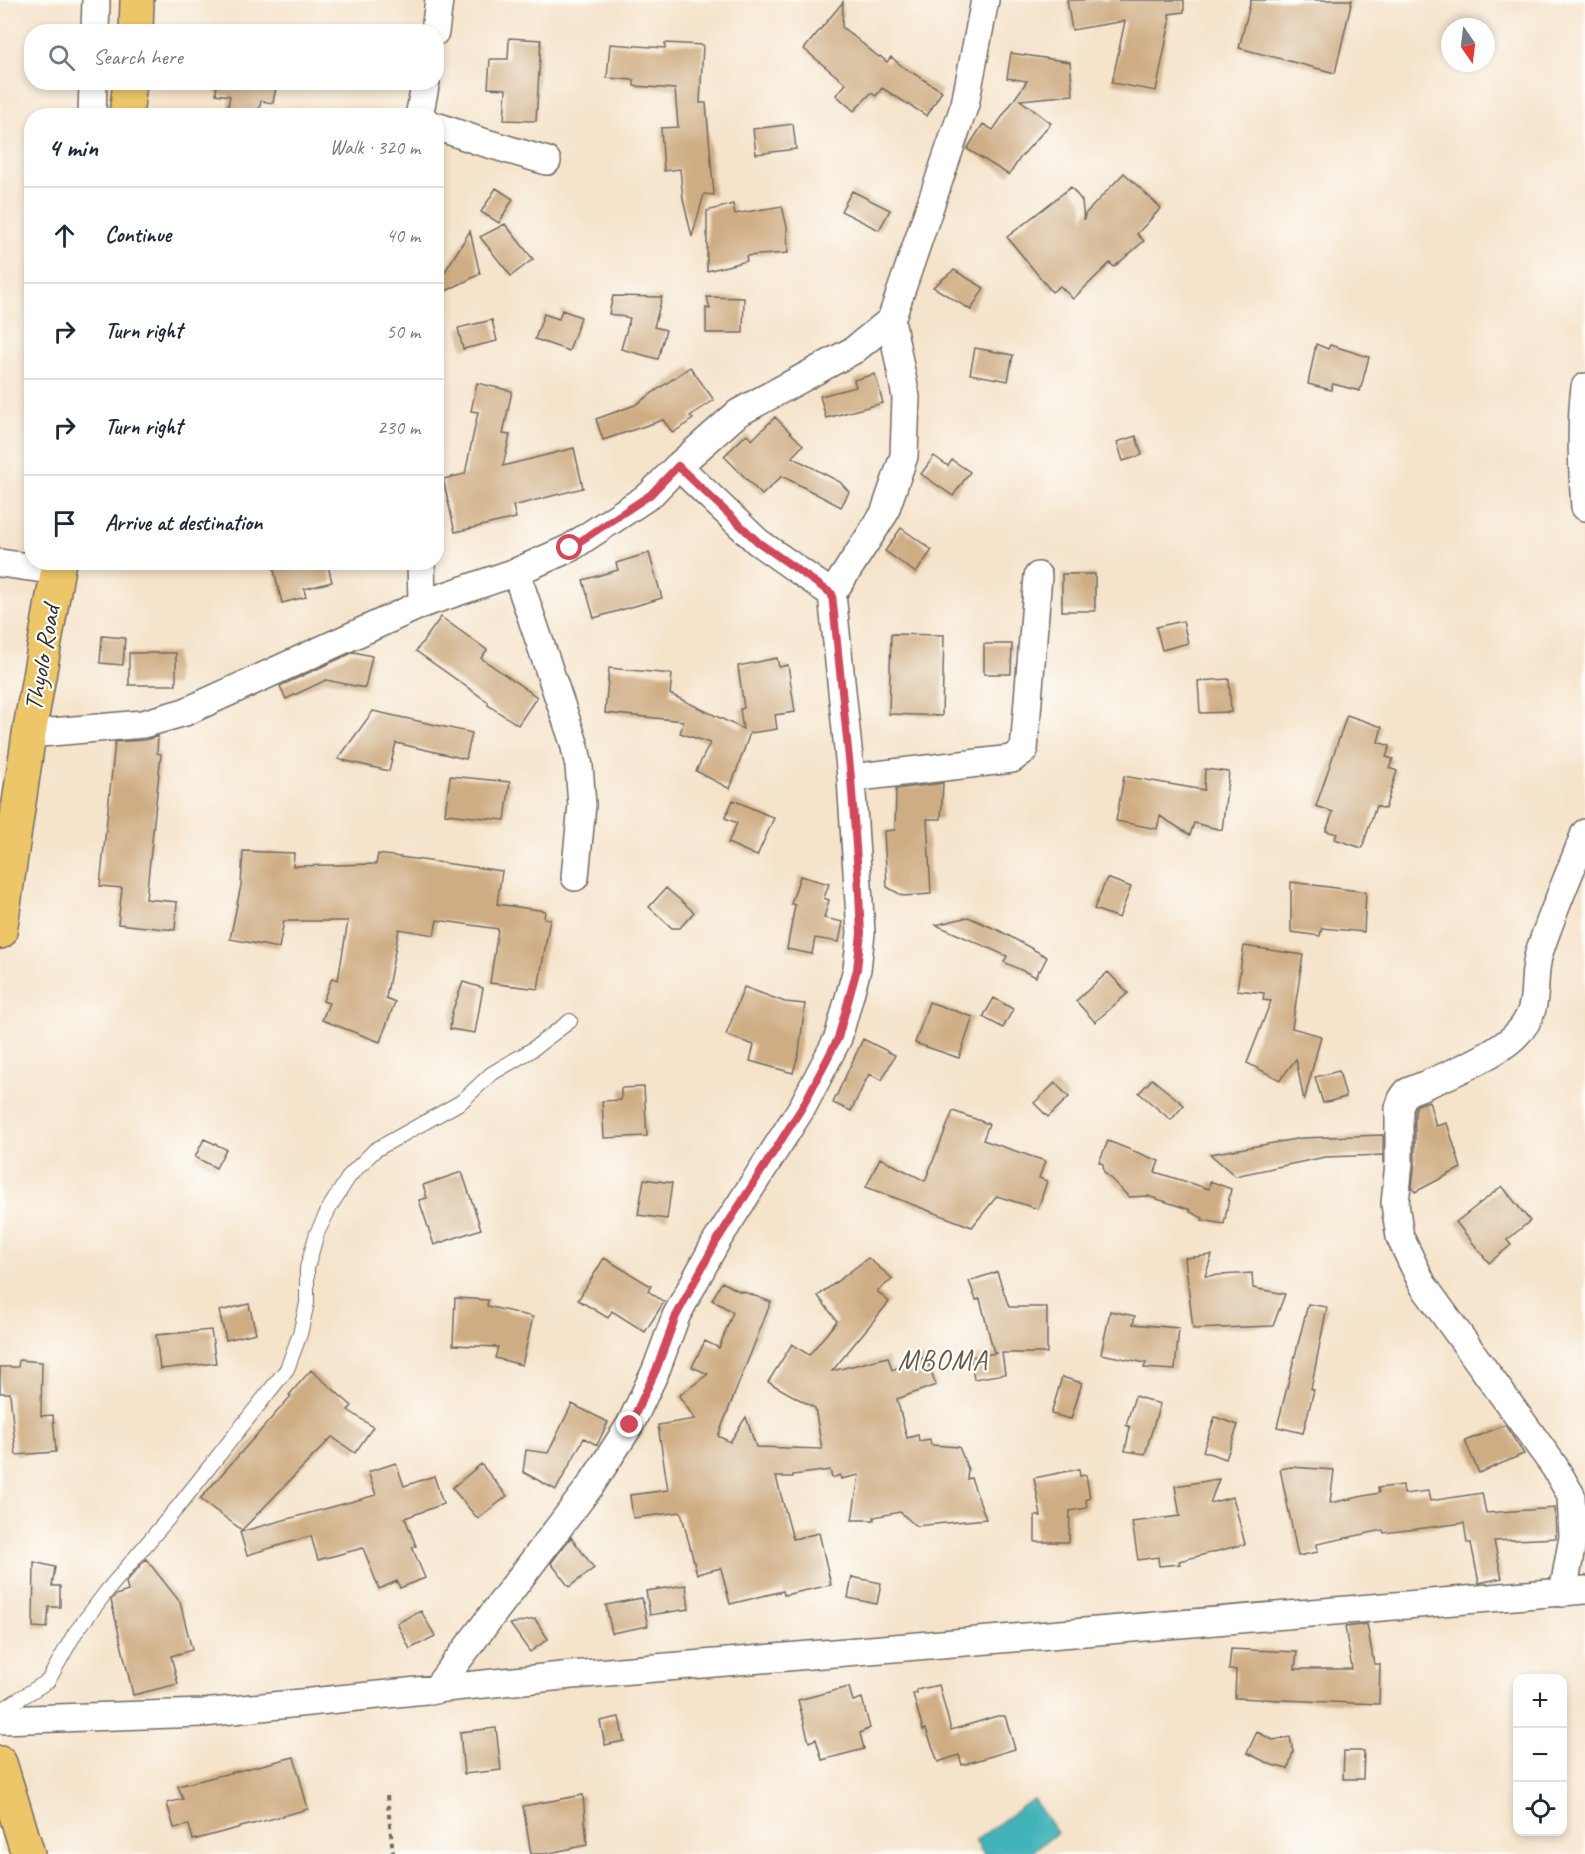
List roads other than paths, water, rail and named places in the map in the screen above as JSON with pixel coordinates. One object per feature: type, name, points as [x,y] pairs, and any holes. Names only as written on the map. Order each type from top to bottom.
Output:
[{"type":"highway","points":[[136,24],[137,0]]},
{"type":"highway","points":[[127,108],[129,90]]},
{"type":"highway","name":"Thyolo Road","points":[[0,932],[29,734],[57,570]]},
{"type":"highway","points":[[0,1763],[28,1854]]},
{"type":"street","points":[[95,24],[96,0]]},
{"type":"street","points":[[436,24],[439,0]]},
{"type":"street","points":[[435,1690],[591,1485],[630,1425],[656,1370],[676,1316],[716,1242],[803,1106],[838,1038],[857,969],[861,933],[851,778],[832,594],[884,514],[904,456],[906,397],[891,320],[965,104],[985,0]]},
{"type":"street","points":[[92,108],[93,90]]},
{"type":"street","points":[[421,108],[424,90]]},
{"type":"street","points":[[444,129],[548,161]]},
{"type":"street","points":[[29,734],[159,721],[185,712],[422,604],[516,572],[570,548],[650,495],[678,466],[738,413],[854,350],[891,320]]},
{"type":"street","points":[[1585,387],[1583,402],[1585,507]]},
{"type":"street","points":[[678,466],[758,542],[832,594]]},
{"type":"street","points":[[0,563],[24,565]]},
{"type":"street","points":[[421,570],[422,604]]},
{"type":"street","points":[[516,572],[574,743],[579,766],[582,805],[575,877]]},
{"type":"street","points":[[851,778],[1012,759],[1024,750],[1038,576]]},
{"type":"street","points":[[0,1720],[203,1713],[584,1674],[1574,1592],[1570,1495],[1554,1466],[1423,1285],[1400,1237],[1395,1204],[1399,1162],[1399,1108],[1402,1099],[1407,1092],[1489,1054],[1516,1036],[1526,1023],[1533,1008],[1538,956],[1585,833]]},
{"type":"lane","points":[[0,1712],[48,1681],[75,1633],[105,1592],[177,1508],[287,1369],[300,1334],[307,1303],[307,1268],[317,1233],[350,1175],[375,1150],[461,1102],[491,1074],[530,1051],[570,1021]]},
{"type":"water","points":[[1033,1799],[1057,1833],[1029,1854],[984,1854],[975,1841]]},
{"type":"district","name":"MBOMA","points":[[943,1359]]}]
